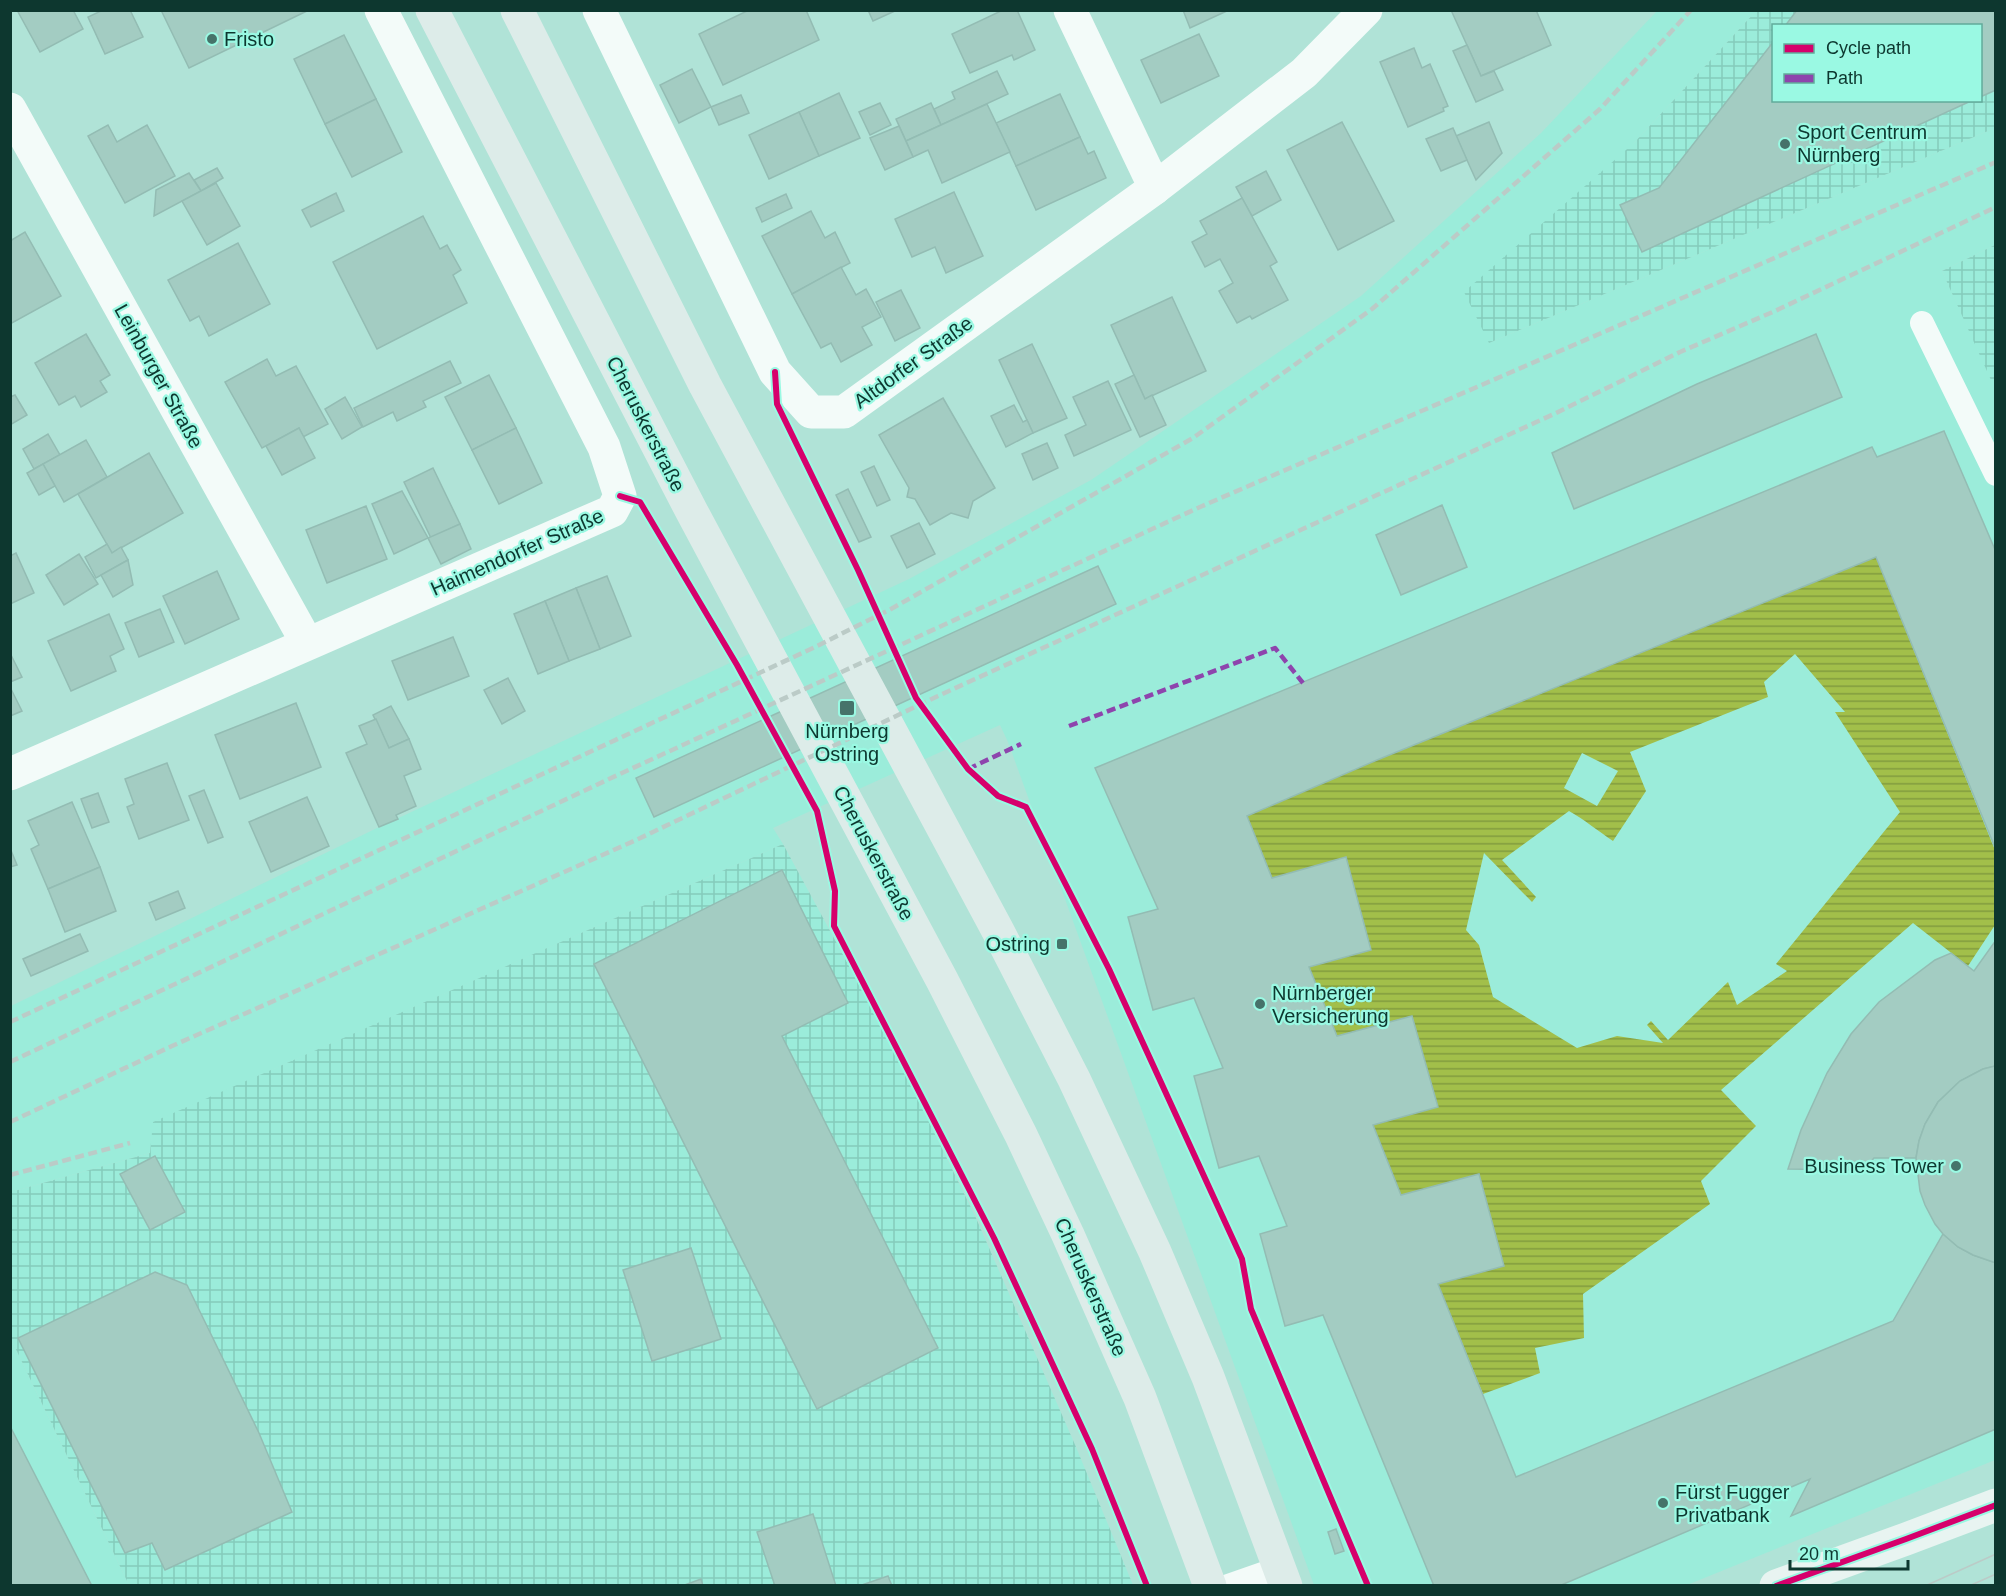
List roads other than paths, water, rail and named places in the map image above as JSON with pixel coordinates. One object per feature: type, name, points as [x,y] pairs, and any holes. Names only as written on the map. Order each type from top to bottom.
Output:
[{"type":"main road","name":"Cheruskerstraße","points":[[432,10],[681,491],[948,991],[1022,1135],[1140,1398],[1210,1586]]},
{"type":"main road","points":[[518,10],[705,385],[998,931],[1074,1079],[1155,1252],[1204,1366],[1283,1577]]},
{"type":"main road","points":[[1776,1586],[1995,1505]]},
{"type":"street","name":"Haimendorfer Straße","points":[[10,774],[612,511],[620,496],[604,447],[381,10]]},
{"type":"street","name":"Altdorfer Straße","points":[[599,10],[775,372],[811,412],[844,412],[1155,188],[1304,73],[1366,10]]},
{"type":"street","points":[[1070,10],[1155,188]]},
{"type":"street","name":"Leinburger Straße","points":[[10,109],[307,643]]},
{"type":"lane","points":[[1922,323],[1995,474]]},
{"type":"lane","points":[[1228,1586],[1283,1577]]},
{"type":"tram line","points":[[1925,1586],[1996,1554]]},
{"type":"tram line","points":[[1969,1586],[1996,1574]]},
{"type":"railway","points":[[10,1022],[813,648],[891,609],[1193,438],[1372,309],[1600,109],[1691,10]]},
{"type":"railway","points":[[10,1062],[609,779],[1200,507],[1996,162]]},
{"type":"railway","points":[[10,1122],[172,1046],[634,841],[938,696],[1554,414],[1680,352],[1775,311],[1996,207]]},
{"type":"railway","points":[[10,1175],[130,1143]]},
{"type":"place","name":"Fristo","points":[[212,39]]},
{"type":"place","name":"Sport Centrum Nürnberg","points":[[1785,144]]},
{"type":"place","name":"Nürnberg Ostring","points":[[847,708]]},
{"type":"place","name":"Ostring","points":[[1062,944]]},
{"type":"place","name":"Nürnberger Versicherung","points":[[1260,1004]]},
{"type":"place","name":"Business Tower","points":[[1956,1166]]},
{"type":"place","name":"Fürst Fugger Privatbank","points":[[1663,1503]]}]
